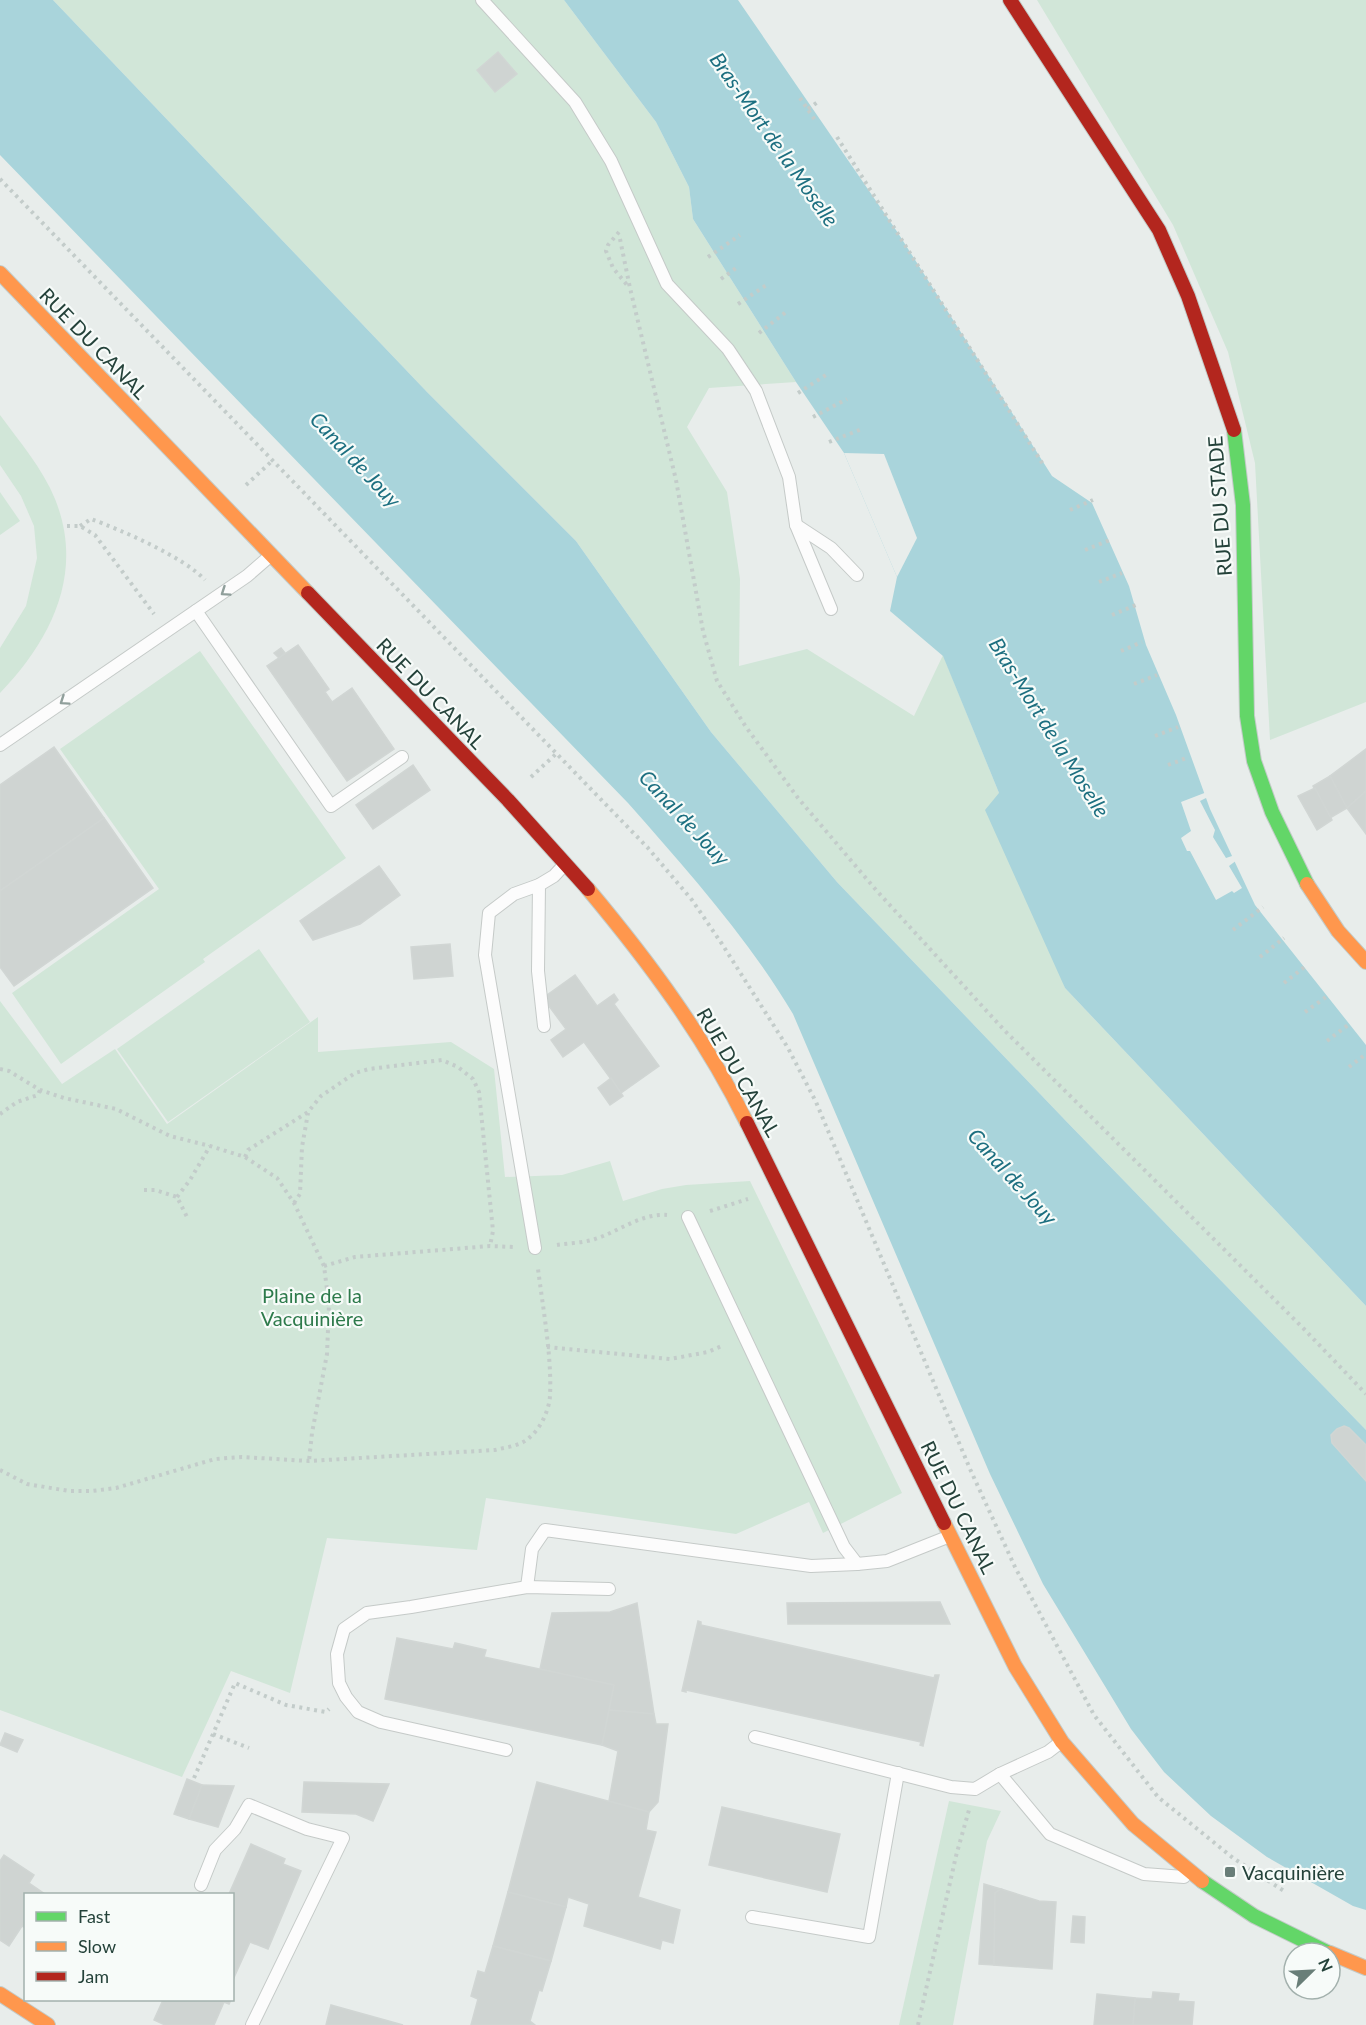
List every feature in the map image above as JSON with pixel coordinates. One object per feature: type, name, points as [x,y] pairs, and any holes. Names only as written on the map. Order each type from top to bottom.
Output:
[{"type":"street","name":"RUE DU STADE","points":[[1010,0],[1159,230],[1188,296],[1234,430],[1242,505],[1247,716],[1254,761],[1272,812],[1312,894],[1338,931],[1366,962]]},
{"type":"street","name":"RUE DU CANAL","points":[[0,273],[508,800],[586,884],[665,986],[706,1046],[780,1188],[1015,1666],[1062,1742],[1133,1824],[1198,1878],[1254,1916],[1305,1941]]},
{"type":"street","name":"RUE DU CANAL","points":[[1342,1958],[1366,1968]]},
{"type":"street","points":[[0,1994],[48,2025]]},
{"type":"lane","points":[[482,0],[575,102],[611,161],[667,284],[728,349],[756,391],[789,477],[796,525],[831,609]]},
{"type":"lane","points":[[796,525],[831,548],[857,575]]},
{"type":"lane","points":[[0,745],[248,576],[271,555]]},
{"type":"lane","points":[[196,611],[331,806],[402,758]]},
{"type":"lane","points":[[535,1248],[485,955],[489,913],[514,894],[554,876],[566,863]]},
{"type":"lane","points":[[538,885],[538,971],[544,1026]]},
{"type":"lane","points":[[688,1217],[843,1547],[857,1563]]},
{"type":"lane","points":[[527,1587],[532,1549],[545,1530],[811,1566],[887,1561],[951,1536]]},
{"type":"lane","points":[[506,1750],[381,1722],[358,1713],[339,1683],[337,1654],[344,1629],[367,1613],[527,1587],[609,1589]]},
{"type":"lane","points":[[755,1737],[951,1787],[975,1789],[1062,1742]]},
{"type":"lane","points":[[752,1917],[869,1937],[898,1773]]},
{"type":"lane","points":[[1000,1774],[1050,1834],[1144,1874],[1198,1878]]},
{"type":"lane","points":[[201,1885],[215,1850],[235,1829],[249,1805],[307,1829],[343,1838],[252,2025]]},
{"type":"path","points":[[800,98],[815,120]]},
{"type":"path","points":[[808,109],[819,101]]},
{"type":"path","points":[[837,136],[1044,466]]},
{"type":"path","points":[[624,193],[620,232],[630,288],[676,480],[709,651],[717,681],[746,727],[798,798],[876,890],[1005,1031],[1304,1329],[1366,1394]]},
{"type":"path","points":[[877,200],[884,195]]},
{"type":"path","points":[[620,232],[608,245],[606,251],[613,268],[630,288]]},
{"type":"path","points":[[708,257],[740,234]]},
{"type":"path","points":[[722,279],[739,266]]},
{"type":"path","points":[[738,304],[768,284]]},
{"type":"path","points":[[759,333],[786,312]]},
{"type":"path","points":[[798,393],[829,373]]},
{"type":"path","points":[[813,417],[847,399]]},
{"type":"path","points":[[829,442],[862,429]]},
{"type":"path","points":[[1070,510],[1093,500]]},
{"type":"path","points":[[67,526],[80,526],[91,519],[121,530],[201,575],[219,596]]},
{"type":"path","points":[[80,526],[95,536],[168,630]]},
{"type":"path","points":[[1084,550],[1110,540]]},
{"type":"path","points":[[1099,582],[1122,573]]},
{"type":"path","points":[[1112,615],[1136,605]]},
{"type":"path","points":[[1121,651],[1142,642]]},
{"type":"path","points":[[1134,684],[1156,675]]},
{"type":"path","points":[[1155,736],[1178,727]]},
{"type":"path","points":[[1168,765],[1189,757]]},
{"type":"path","points":[[1233,930],[1263,907]]},
{"type":"path","points":[[1260,957],[1284,938]]},
{"type":"path","points":[[1284,983],[1307,964]]},
{"type":"path","points":[[1305,1012],[1326,997]]},
{"type":"path","points":[[1327,1041],[1348,1025]]},
{"type":"path","points":[[1349,1067],[1366,1054]]},
{"type":"path","points":[[244,1157],[248,1150],[308,1112],[321,1096],[355,1073],[369,1069],[442,1060],[458,1067],[472,1079],[479,1092],[493,1231],[490,1246]]},
{"type":"path","points":[[0,1069],[9,1071],[40,1090],[64,1098],[116,1109],[170,1136],[244,1157],[277,1178],[294,1203],[324,1266],[329,1305],[327,1354],[309,1461]]},
{"type":"path","points":[[0,1114],[17,1102],[39,1095],[40,1090]]},
{"type":"path","points":[[294,1203],[300,1194],[302,1147],[308,1112]]},
{"type":"path","points":[[177,1197],[210,1146]]},
{"type":"path","points":[[324,1266],[355,1257],[490,1246],[535,1248],[594,1239],[633,1222],[660,1215],[688,1217],[758,1197],[780,1188]]},
{"type":"path","points":[[144,1190],[155,1190],[177,1197],[187,1217]]},
{"type":"path","points":[[0,1470],[9,1477],[27,1484],[69,1491],[92,1491],[130,1484],[215,1459],[242,1457],[309,1461],[495,1450],[521,1444],[538,1429],[550,1397],[547,1347],[535,1248]]},
{"type":"path","points":[[547,1347],[670,1359],[708,1352],[744,1336]]},
{"type":"path","points":[[194,1778],[235,1683],[286,1705],[326,1712],[346,1697]]},
{"type":"path","points":[[213,1734],[249,1748]]},
{"type":"path","points":[[918,2025],[953,1867],[975,1789]]},
{"type":"path","points":[[1158,1797],[1233,1858],[1293,1896]]},
{"type":"green space","points":[[53,0],[564,0],[656,122],[689,187],[693,219],[796,382],[709,388],[687,427],[727,492],[740,579],[739,666],[807,649],[914,716],[943,655],[999,793],[1065,988],[1366,1306],[1366,1430],[837,882],[711,732],[576,541],[427,392]]},
{"type":"green space","points":[[1037,0],[1366,0],[1366,702],[1270,740],[1255,463],[1228,352],[1173,225]]},
{"type":"green space","points":[[0,415],[50,488],[63,526],[66,553],[64,579],[58,604],[48,628],[34,651],[0,693],[0,648],[26,606],[37,558],[34,526],[21,496],[0,465]]},
{"type":"green space","points":[[0,492],[20,521],[0,535]]},
{"type":"green space","points":[[200,651],[346,858],[203,959],[205,962],[61,1064],[12,993],[159,889],[60,749]]},
{"type":"green space","points":[[259,949],[310,1022],[168,1122],[117,1049]]},
{"type":"green space","name":"Plaine de la Vacquinière","points":[[0,1001],[62,1084],[115,1049],[167,1124],[318,1017],[318,1052],[451,1042],[494,1069],[505,1177],[562,1175],[610,1161],[623,1201],[662,1189],[686,1185],[750,1181],[902,1493],[823,1533],[809,1502],[736,1534],[486,1498],[477,1550],[327,1538],[290,1693],[231,1671],[182,1777],[0,1710]]},
{"type":"green space","points":[[949,1801],[1001,1811],[987,1841],[953,2025],[899,2025]]},
{"type":"water","name":"Canal de Jouy","points":[[0,0],[53,0],[427,392],[576,541],[711,732],[837,882],[1366,1430],[1366,1910],[1353,1906],[1267,1857],[1211,1816],[1164,1772],[1131,1729],[1043,1584],[990,1474],[793,1014],[736,931],[628,803],[0,155]]},
{"type":"water","name":"Bras-Mort de la Moselle","points":[[564,0],[738,0],[898,233],[1052,476],[1092,503],[1129,586],[1146,645],[1176,715],[1210,809],[1255,905],[1366,1045],[1366,1306],[1065,988],[985,810],[999,793],[943,656],[890,611],[897,577],[844,453],[796,382],[693,219],[689,187],[656,122]]},
{"type":"pier","points":[[844,453],[884,454],[917,538],[897,577]]},
{"type":"pier","points":[[1207,792],[1208,797],[1200,801],[1215,830],[1213,837],[1226,858],[1235,855],[1237,860],[1229,866],[1242,888],[1216,900],[1181,838],[1191,831],[1181,802]]},
{"type":"building","points":[[498,52],[517,74],[495,92],[477,70]]},
{"type":"building","points":[[298,645],[329,689],[325,692],[332,702],[352,688],[394,749],[347,781],[267,666]]},
{"type":"building","points":[[281,648],[285,653],[279,658],[274,653]]},
{"type":"building","points":[[54,747],[104,818],[0,891],[0,785]]},
{"type":"building","points":[[1366,749],[1366,791],[1347,808],[1330,776]]},
{"type":"building","points":[[413,765],[430,790],[373,829],[356,805]]},
{"type":"building","points":[[1330,776],[1347,808],[1330,818],[1313,786]]},
{"type":"building","points":[[1315,788],[1332,820],[1317,830],[1298,796]]},
{"type":"building","points":[[1366,791],[1366,834],[1347,808]]},
{"type":"building","points":[[104,818],[153,888],[14,986],[0,967],[0,891]]},
{"type":"building","points":[[379,866],[400,895],[360,924],[313,940],[300,921]]},
{"type":"building","points":[[450,944],[453,976],[414,979],[411,947]]},
{"type":"building","points":[[575,975],[597,1006],[614,994],[618,1000],[614,1004],[659,1066],[621,1093],[584,1042],[563,1057],[551,1040],[566,1029],[543,998]]},
{"type":"building","points":[[611,1078],[623,1096],[610,1105],[598,1088]]},
{"type":"building","points":[[1344,1426],[1366,1445],[1366,1481],[1332,1443],[1331,1435]]},
{"type":"building","points":[[940,1602],[950,1624],[788,1624],[787,1603]]},
{"type":"building","points":[[637,1603],[654,1714],[609,1710],[614,1685],[540,1669],[552,1613],[610,1612]]},
{"type":"building","points":[[698,1621],[701,1625],[934,1678],[935,1675],[939,1675],[923,1746],[920,1745],[921,1742],[686,1690],[686,1692],[682,1691]]},
{"type":"building","points":[[397,1638],[453,1649],[455,1643],[486,1650],[484,1657],[614,1685],[602,1745],[385,1699]]},
{"type":"building","points":[[609,1710],[654,1714],[656,1724],[668,1724],[658,1802],[649,1812],[609,1801],[618,1751],[602,1745]]},
{"type":"building","points":[[5,1733],[23,1740],[17,1752],[0,1745]]},
{"type":"building","points":[[187,1779],[202,1785],[189,1819],[174,1814]]},
{"type":"building","points":[[304,1782],[389,1784],[373,1821],[356,1814],[302,1812]]},
{"type":"building","points":[[537,1782],[649,1812],[646,1830],[656,1832],[638,1897],[680,1910],[673,1943],[662,1940],[660,1949],[584,1926],[589,1904],[568,1897],[566,1907],[508,1892]]},
{"type":"building","points":[[202,1785],[234,1786],[218,1827],[189,1819]]},
{"type":"building","points":[[722,1807],[840,1834],[827,1892],[709,1865]]},
{"type":"building","points":[[251,1844],[285,1859],[283,1864],[301,1871],[268,1949],[250,1942],[234,1978],[234,1893],[229,1893]]},
{"type":"building","points":[[4,1855],[34,1875],[29,1883],[44,1893],[24,1893],[24,1927],[22,1926],[9,1946],[0,1940],[0,1861]]},
{"type":"building","points":[[984,1884],[1001,1889],[995,1893],[994,1965],[979,1964]]},
{"type":"building","points":[[1001,1889],[1039,1901],[1056,1902],[1052,1969],[994,1965],[995,1893]]},
{"type":"building","points":[[508,1892],[566,1907],[551,1961],[493,1946]]},
{"type":"building","points":[[1073,1916],[1085,1917],[1084,1943],[1071,1942]]},
{"type":"building","points":[[493,1946],[551,1961],[530,2021],[535,2025],[471,2025],[478,1999],[471,1996],[478,1971],[485,1973]]},
{"type":"building","points":[[1153,1992],[1179,1994],[1178,2001],[1194,2002],[1192,2025],[1133,2025],[1135,1998],[1152,1999]]},
{"type":"building","points":[[1097,1994],[1135,1998],[1133,2025],[1094,2025]]},
{"type":"building","points":[[163,2001],[230,2001],[229,2004],[224,2002],[214,2025],[165,2025],[154,2020]]},
{"type":"building","points":[[331,2005],[403,2025],[326,2025]]},
{"type":"traffic: fast","points":[[1234,430],[1243,505],[1247,716],[1254,761],[1272,812],[1307,884]]},
{"type":"traffic: fast","points":[[1202,1881],[1254,1916],[1305,1941]]},
{"type":"traffic: slow","points":[[0,273],[308,593]]},
{"type":"traffic: slow","points":[[1307,884],[1338,931],[1366,962]]},
{"type":"traffic: slow","points":[[588,889],[675,1001],[713,1060],[747,1123]]},
{"type":"traffic: slow","points":[[944,1523],[1015,1666],[1062,1742],[1133,1824],[1202,1881]]},
{"type":"traffic: slow","points":[[1342,1958],[1366,1968]]},
{"type":"traffic: slow","points":[[0,1994],[48,2025]]},
{"type":"traffic: jam","points":[[1010,0],[1159,230],[1188,296],[1234,430]]},
{"type":"traffic: jam","points":[[308,593],[508,800],[588,889]]},
{"type":"traffic: jam","points":[[747,1123],[944,1523]]},
{"type":"place","name":"Vacquinière","points":[[1230,1872]]}]
